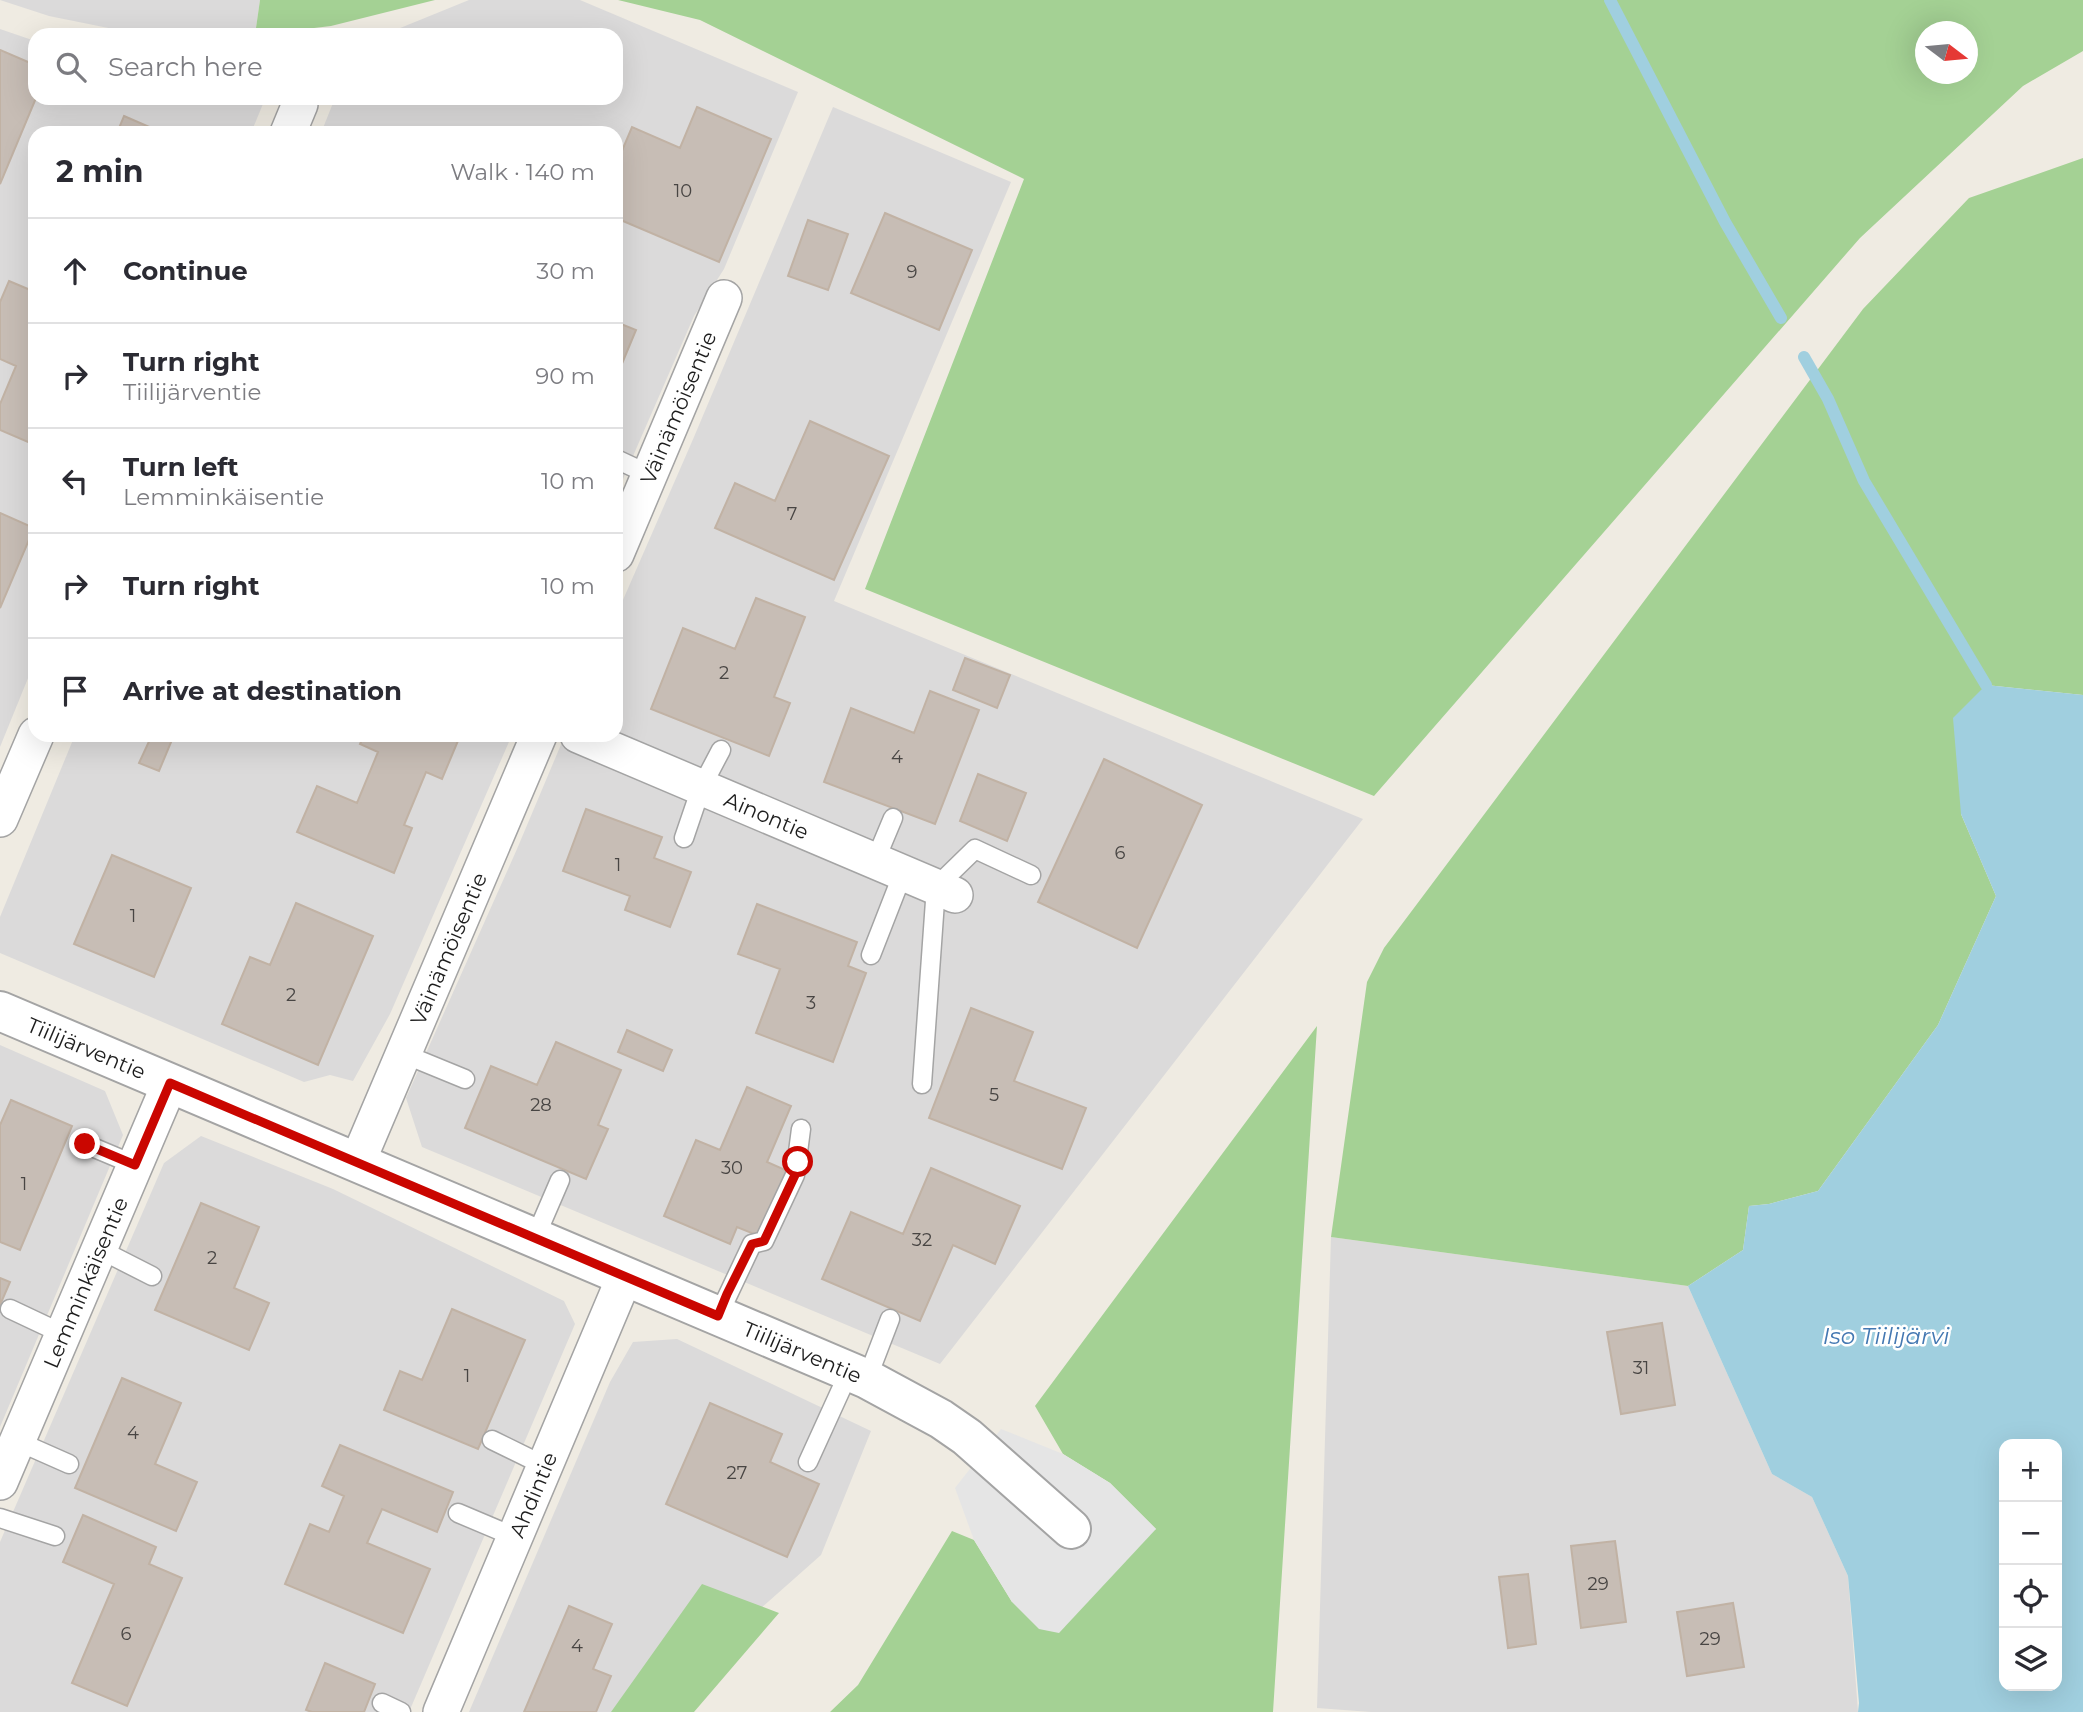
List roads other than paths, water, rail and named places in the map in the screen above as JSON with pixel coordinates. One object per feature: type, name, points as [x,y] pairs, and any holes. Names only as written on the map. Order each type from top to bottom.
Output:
[{"type":"street","name":"Väinämöisentie","points":[[623,538],[724,298]]},
{"type":"street","points":[[0,820],[33,742]]},
{"type":"street","name":"Väinämöisentie","points":[[357,1163],[536,742]]},
{"type":"street","name":"Ainontie","points":[[594,742],[946,891]]},
{"type":"street","name":"Tiilijärventie","points":[[0,1011],[858,1376],[941,1419],[967,1437],[1071,1529]]},
{"type":"street","name":"Lemminkäisentie","points":[[0,1482],[170,1083]]},
{"type":"street","name":"Ahdintie","points":[[441,1712],[625,1276]]},
{"type":"lane","points":[[623,463],[650,475]]},
{"type":"lane","points":[[684,838],[701,788],[721,750]]},
{"type":"lane","points":[[871,955],[889,867],[893,818]]},
{"type":"lane","points":[[922,1084],[946,891],[975,849],[1031,875]]},
{"type":"lane","points":[[404,1054],[465,1079]]},
{"type":"lane","points":[[718,1316],[752,1244],[764,1241],[795,1175],[801,1129]]},
{"type":"lane","points":[[85,1144],[135,1165]]},
{"type":"lane","points":[[535,1238],[560,1180]]},
{"type":"lane","points":[[99,1248],[152,1276]]},
{"type":"lane","points":[[10,1308],[63,1334]]},
{"type":"lane","points":[[808,1462],[890,1319]]},
{"type":"lane","points":[[492,1440],[545,1466]]},
{"type":"lane","points":[[17,1441],[69,1464]]},
{"type":"lane","points":[[458,1513],[515,1537]]},
{"type":"lane","points":[[0,1518],[55,1536]]},
{"type":"lane","points":[[382,1703],[401,1712]]},
{"type":"water","name":"Iso Tiilijärvi","points":[[1986,685],[2083,695],[2083,1712],[1858,1712],[1848,1576],[1812,1497],[1772,1474],[1688,1286],[1743,1250],[1749,1206],[1769,1204],[1818,1191],[1938,1025],[1996,896],[1961,814],[1953,718]]},
{"type":"waterway","points":[[1610,0],[1725,222],[1781,318]]},
{"type":"waterway","points":[[1804,357],[1828,399],[1864,481],[1986,685]]}]
